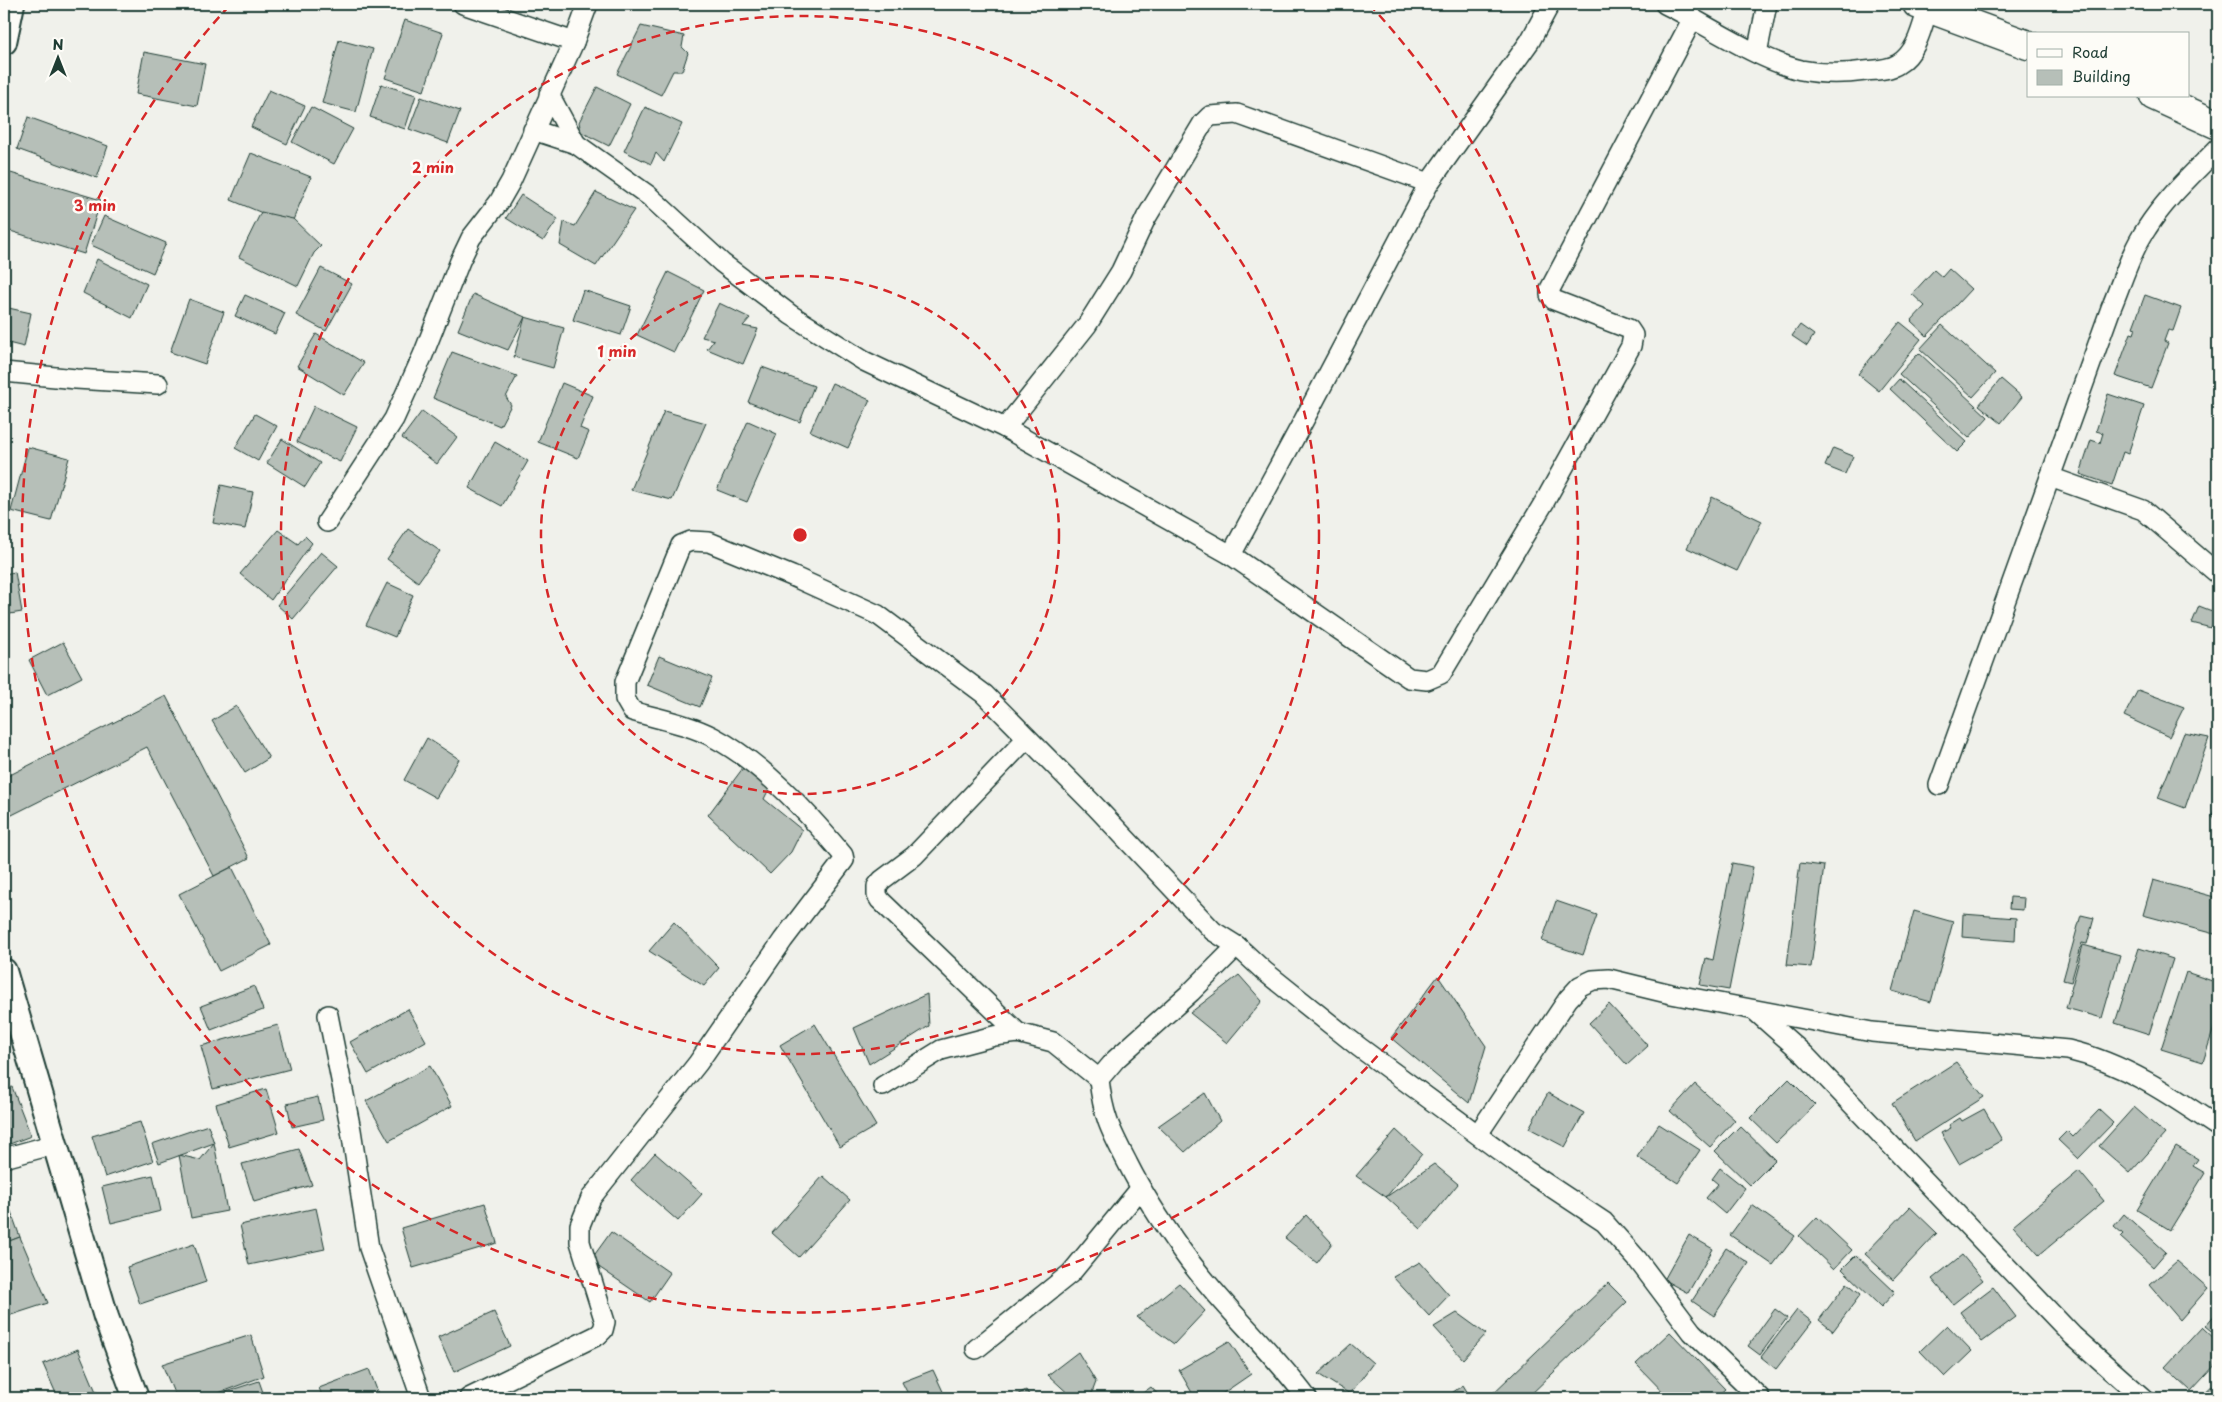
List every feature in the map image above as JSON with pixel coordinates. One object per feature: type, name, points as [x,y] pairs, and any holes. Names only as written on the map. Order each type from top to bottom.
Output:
[{"type":"highway","points":[[1922,6],[2027,45]]},
{"type":"highway","points":[[2158,98],[2218,125]]},
{"type":"street","points":[[4,42],[12,4]]},
{"type":"street","points":[[464,4],[574,42]]},
{"type":"street","points":[[328,522],[394,419],[423,355],[460,261],[471,238],[499,202],[574,42],[588,4]]},
{"type":"street","points":[[1231,555],[1429,183],[1530,41],[1550,4]]},
{"type":"street","points":[[1665,4],[1757,53],[1802,70],[1848,74],[1888,69],[1899,64],[1910,53],[1917,40],[1922,6]]},
{"type":"street","points":[[1757,53],[1767,4]]},
{"type":"street","points":[[533,130],[576,144],[649,196],[722,263],[791,315],[864,361],[1005,428],[1231,555],[1409,678],[1426,680],[1441,674],[1545,501],[1631,346],[1633,335],[1629,329],[1554,300],[1550,295],[1550,289],[1693,18]]},
{"type":"street","points":[[549,94],[576,144]]},
{"type":"street","points":[[1005,428],[1087,325],[1121,271],[1146,218],[1203,123],[1210,116],[1238,114],[1429,183]]},
{"type":"street","points":[[1939,785],[2111,308],[2146,228],[2166,203],[2218,148]]},
{"type":"street","points":[[4,372],[158,384]]},
{"type":"street","points":[[2050,477],[2143,510],[2218,574]]},
{"type":"street","points":[[469,1398],[598,1335],[604,1330],[605,1322],[580,1242],[580,1225],[591,1198],[698,1063],[814,898],[842,865],[844,860],[843,855],[806,810],[752,764],[713,737],[686,726],[632,711],[625,699],[625,682],[681,545],[691,541],[709,542],[792,576],[878,615],[984,694],[1213,930],[1238,946],[1264,971],[1359,1047],[1528,1171],[1604,1222],[1637,1259],[1692,1332],[1760,1398]]},
{"type":"street","points":[[1018,1033],[880,900],[877,895],[877,886],[882,880],[914,856],[1027,738]]},
{"type":"street","points":[[1099,1079],[1116,1058],[1191,992],[1238,946]]},
{"type":"street","points":[[4,971],[106,1317],[136,1398]]},
{"type":"street","points":[[1478,1134],[1568,999],[1580,986],[1593,980],[1609,979],[1671,994],[1872,1032],[2068,1050],[2095,1056],[2125,1069],[2184,1104],[2218,1127]]},
{"type":"street","points":[[1753,1009],[1812,1062],[2073,1336],[2143,1398]]},
{"type":"street","points":[[328,1015],[352,1130],[369,1248],[421,1398]]},
{"type":"street","points":[[883,1086],[941,1050],[994,1036],[1018,1033],[1053,1042],[1099,1079],[1107,1125],[1140,1189],[1182,1252],[1306,1398]]},
{"type":"street","points":[[4,1158],[55,1144]]},
{"type":"street","points":[[976,1349],[1071,1273],[1140,1189]]},
{"type":"building","points":[[405,20],[443,33],[424,91],[385,78]]},
{"type":"building","points":[[641,26],[684,36],[682,47],[688,53],[682,71],[673,71],[661,95],[617,74]]},
{"type":"building","points":[[339,40],[373,49],[356,112],[322,103]]},
{"type":"building","points":[[144,52],[205,64],[197,106],[136,94]]},
{"type":"building","points":[[381,84],[416,95],[405,129],[370,117]]},
{"type":"building","points":[[597,87],[630,104],[609,146],[581,132],[579,122]]},
{"type":"building","points":[[269,90],[305,106],[287,144],[251,127]]},
{"type":"building","points":[[421,97],[460,111],[448,143],[409,129]]},
{"type":"building","points":[[311,107],[353,129],[334,164],[292,142]]},
{"type":"building","points":[[645,107],[682,124],[664,162],[656,153],[651,164],[624,151]]},
{"type":"building","points":[[28,117],[108,146],[97,178],[17,149]]},
{"type":"building","points":[[251,153],[311,177],[291,225],[231,200]]},
{"type":"building","points":[[4,171],[101,200],[84,254],[4,229]]},
{"type":"building","points":[[596,192],[634,210],[596,266],[560,245],[564,222],[575,226]]},
{"type":"building","points":[[521,195],[558,219],[543,241],[506,218]]},
{"type":"building","points":[[261,212],[293,219],[321,246],[314,253],[298,286],[239,257]]},
{"type":"building","points":[[104,216],[166,243],[153,273],[91,245]]},
{"type":"building","points":[[97,259],[147,284],[132,318],[83,293]]},
{"type":"building","points":[[321,268],[352,284],[326,331],[296,315]]},
{"type":"building","points":[[1949,269],[1971,289],[1927,336],[1911,321],[1925,306],[1912,294],[1934,270],[1942,277]]},
{"type":"building","points":[[668,272],[704,290],[674,352],[637,335]]},
{"type":"building","points":[[583,290],[631,306],[621,335],[573,320]]},
{"type":"building","points":[[473,294],[525,317],[508,350],[458,330]]},
{"type":"building","points":[[245,295],[285,313],[275,334],[235,316]]},
{"type":"building","points":[[2145,295],[2181,308],[2173,331],[2168,330],[2164,341],[2168,343],[2151,388],[2115,376],[2131,333],[2134,334],[2136,328],[2133,327]]},
{"type":"building","points":[[189,299],[224,312],[205,364],[170,352]]},
{"type":"building","points":[[719,303],[750,318],[743,326],[758,329],[743,364],[707,349],[714,340],[702,337]]},
{"type":"building","points":[[4,307],[31,313],[24,347],[4,342]]},
{"type":"building","points":[[525,317],[564,328],[553,368],[514,357]]},
{"type":"building","points":[[1900,322],[1921,339],[1879,391],[1858,374]]},
{"type":"building","points":[[1800,325],[1814,335],[1807,346],[1792,336]]},
{"type":"building","points":[[1942,325],[1995,373],[1973,397],[1920,349]]},
{"type":"building","points":[[316,334],[364,363],[344,395],[297,366]]},
{"type":"building","points":[[452,352],[517,376],[506,397],[511,405],[500,426],[433,398]]},
{"type":"building","points":[[1919,353],[1988,417],[1969,438],[1899,374]]},
{"type":"building","points":[[762,367],[814,386],[800,422],[748,402]]},
{"type":"building","points":[[1899,379],[1967,442],[1957,452],[1890,389]]},
{"type":"building","points":[[2001,379],[2022,397],[2001,423],[1979,405]]},
{"type":"building","points":[[562,383],[593,396],[580,428],[589,432],[578,458],[538,442]]},
{"type":"building","points":[[832,383],[870,400],[848,448],[810,431]]},
{"type":"building","points":[[2108,394],[2144,406],[2128,454],[2123,452],[2112,485],[2080,474],[2091,440],[2100,443],[2103,433],[2096,431]]},
{"type":"building","points":[[314,406],[357,427],[340,462],[297,442]]},
{"type":"building","points":[[422,411],[457,437],[437,464],[402,438]]},
{"type":"building","points":[[664,411],[706,423],[672,500],[631,490]]},
{"type":"building","points":[[255,414],[277,426],[258,461],[235,448]]},
{"type":"building","points":[[748,421],[777,434],[747,502],[717,490]]},
{"type":"building","points":[[282,439],[320,463],[305,487],[267,463]]},
{"type":"building","points":[[495,442],[528,461],[502,506],[469,488]]},
{"type":"building","points":[[28,447],[69,458],[51,521],[11,511]]},
{"type":"building","points":[[1833,448],[1853,456],[1845,474],[1825,466]]},
{"type":"building","points":[[221,485],[253,492],[245,529],[213,523]]},
{"type":"building","points":[[1712,497],[1762,521],[1737,571],[1687,548]]},
{"type":"building","points":[[408,529],[440,551],[418,582],[387,559]]},
{"type":"building","points":[[278,530],[298,544],[305,536],[312,543],[271,600],[240,574]]},
{"type":"building","points":[[321,552],[338,566],[293,619],[277,605]]},
{"type":"building","points":[[15,572],[22,612],[4,615],[4,574]]},
{"type":"building","points":[[387,583],[413,595],[395,637],[366,625]]},
{"type":"building","points":[[2199,606],[2217,613],[2211,628],[2192,623]]},
{"type":"building","points":[[63,642],[82,677],[47,695],[29,660]]},
{"type":"building","points":[[659,656],[712,678],[700,707],[647,685]]},
{"type":"building","points":[[2138,690],[2184,707],[2169,737],[2124,716]]},
{"type":"building","points":[[166,696],[249,858],[214,876],[147,747],[4,819],[4,778]]},
{"type":"building","points":[[236,706],[269,758],[245,773],[212,721]]},
{"type":"building","points":[[2184,733],[2209,738],[2185,808],[2158,798]]},
{"type":"building","points":[[427,738],[459,759],[436,798],[404,780]]},
{"type":"building","points":[[743,768],[770,787],[764,799],[802,830],[791,852],[770,874],[708,815]]},
{"type":"building","points":[[2218,799],[2218,820],[2212,817]]},
{"type":"building","points":[[1732,863],[1753,867],[1729,990],[1700,985],[1706,958],[1713,960]]},
{"type":"building","points":[[1800,863],[1824,866],[1811,967],[1787,965]]},
{"type":"building","points":[[232,867],[271,945],[219,971],[179,894]]},
{"type":"building","points":[[2153,880],[2218,898],[2218,935],[2143,915]]},
{"type":"building","points":[[2010,897],[2024,898],[2023,910],[2009,909]]},
{"type":"building","points":[[1556,901],[1597,915],[1583,955],[1542,941]]},
{"type":"building","points":[[1914,911],[1953,922],[1931,1002],[1892,991]]},
{"type":"building","points":[[1963,914],[2016,918],[2015,941],[1962,937]]},
{"type":"building","points":[[2081,915],[2094,918],[2087,944],[2082,943],[2071,982],[2063,980]]},
{"type":"building","points":[[674,922],[719,968],[704,986],[649,951]]},
{"type":"building","points":[[2083,945],[2120,955],[2102,1018],[2066,1008]]},
{"type":"building","points":[[2139,948],[2173,959],[2149,1034],[2115,1023]]},
{"type":"building","points":[[2186,972],[2218,983],[2218,1015],[2203,1062],[2161,1049]]},
{"type":"building","points":[[1239,975],[1262,1001],[1227,1043],[1190,1013]]},
{"type":"building","points":[[1438,976],[1486,1046],[1469,1103],[1391,1038]]},
{"type":"building","points":[[254,986],[263,1010],[211,1030],[201,1006]]},
{"type":"building","points":[[927,994],[929,1026],[869,1064],[854,1028]]},
{"type":"building","points":[[1609,1004],[1648,1046],[1627,1065],[1589,1023]]},
{"type":"building","points":[[408,1009],[426,1041],[368,1074],[350,1042]]},
{"type":"building","points":[[815,1024],[876,1126],[840,1147],[780,1045]]},
{"type":"building","points":[[278,1025],[290,1069],[213,1089],[201,1046]]},
{"type":"building","points":[[1956,1062],[1984,1097],[1915,1141],[1892,1103]]},
{"type":"building","points":[[430,1066],[452,1106],[389,1141],[366,1101]]},
{"type":"building","points":[[1789,1079],[1815,1105],[1776,1143],[1750,1118]]},
{"type":"building","points":[[1695,1084],[1735,1120],[1710,1147],[1670,1111]]},
{"type":"building","points":[[12,1087],[31,1136],[7,1145],[4,1137],[4,1090]]},
{"type":"building","points":[[266,1089],[279,1132],[229,1147],[216,1104]]},
{"type":"building","points":[[1205,1093],[1220,1121],[1185,1152],[1158,1126]]},
{"type":"building","points":[[1548,1093],[1584,1113],[1565,1147],[1529,1128]]},
{"type":"building","points":[[318,1097],[323,1120],[292,1127],[287,1104]]},
{"type":"building","points":[[2134,1107],[2165,1134],[2130,1173],[2099,1146]]},
{"type":"building","points":[[1984,1109],[2002,1140],[1959,1164],[1941,1133],[1951,1128],[1949,1125],[1960,1118],[1962,1121]]},
{"type":"building","points":[[2099,1110],[2113,1123],[2078,1159],[2058,1140],[2067,1131],[2073,1137]]},
{"type":"building","points":[[140,1122],[153,1161],[105,1177],[92,1136]]},
{"type":"building","points":[[1659,1124],[1700,1150],[1678,1183],[1637,1157]]},
{"type":"building","points":[[208,1125],[214,1143],[159,1163],[152,1144]]},
{"type":"building","points":[[1740,1126],[1775,1160],[1750,1185],[1715,1151]]},
{"type":"building","points":[[1396,1130],[1422,1154],[1386,1197],[1356,1176]]},
{"type":"building","points":[[214,1143],[227,1211],[191,1218],[179,1155],[200,1160]]},
{"type":"building","points":[[2176,1146],[2198,1159],[2193,1166],[2205,1173],[2170,1230],[2137,1210]]},
{"type":"building","points":[[299,1149],[312,1185],[254,1202],[242,1164]]},
{"type":"building","points":[[655,1153],[702,1194],[678,1221],[631,1180]]},
{"type":"building","points":[[1434,1164],[1458,1184],[1421,1229],[1386,1197]]},
{"type":"building","points":[[1720,1168],[1745,1188],[1725,1214],[1706,1198],[1718,1184],[1712,1179]]},
{"type":"building","points":[[2079,1171],[2104,1201],[2039,1255],[2013,1226]]},
{"type":"building","points":[[153,1175],[161,1211],[111,1223],[102,1187]]},
{"type":"building","points":[[823,1176],[850,1200],[799,1257],[772,1233]]},
{"type":"building","points":[[4,1192],[20,1237],[4,1243]]},
{"type":"building","points":[[485,1203],[497,1243],[413,1268],[401,1228]]},
{"type":"building","points":[[1752,1205],[1795,1236],[1773,1265],[1730,1235]]},
{"type":"building","points":[[1910,1207],[1937,1233],[1893,1280],[1865,1254]]},
{"type":"building","points":[[316,1208],[325,1249],[249,1265],[240,1225]]},
{"type":"building","points":[[2124,1214],[2166,1252],[2153,1267],[2120,1237],[2123,1234],[2114,1226]]},
{"type":"building","points":[[1306,1215],[1332,1243],[1317,1263],[1285,1238]]},
{"type":"building","points":[[1817,1217],[1852,1250],[1834,1269],[1799,1236]]},
{"type":"building","points":[[611,1232],[670,1273],[650,1302],[590,1261]]},
{"type":"building","points":[[1689,1235],[1713,1249],[1688,1293],[1664,1280]]},
{"type":"building","points":[[20,1237],[48,1303],[5,1317],[4,1243]]},
{"type":"building","points":[[194,1244],[206,1282],[140,1304],[127,1267]]},
{"type":"building","points":[[1726,1248],[1749,1263],[1714,1316],[1692,1301]]},
{"type":"building","points":[[1856,1255],[1895,1292],[1881,1307],[1842,1269]]},
{"type":"building","points":[[1962,1255],[1983,1280],[1953,1304],[1932,1279]]},
{"type":"building","points":[[2177,1261],[2208,1288],[2180,1320],[2150,1285]]},
{"type":"building","points":[[1420,1262],[1449,1295],[1429,1316],[1393,1277]]},
{"type":"building","points":[[1179,1283],[1205,1311],[1174,1344],[1137,1317]]},
{"type":"building","points":[[1608,1283],[1627,1302],[1527,1398],[1488,1398]]},
{"type":"building","points":[[1847,1283],[1861,1294],[1833,1331],[1819,1320]]},
{"type":"building","points":[[1993,1287],[2016,1317],[1982,1342],[1960,1312]]},
{"type":"building","points":[[1775,1309],[1787,1318],[1760,1355],[1748,1346]]},
{"type":"building","points":[[1797,1310],[1812,1322],[1776,1369],[1761,1357]]},
{"type":"building","points":[[2218,1311],[2218,1331],[2216,1335],[2205,1326]]},
{"type":"building","points":[[494,1312],[510,1346],[454,1372],[438,1337]]},
{"type":"building","points":[[1457,1313],[1486,1334],[1463,1359],[1434,1327]]},
{"type":"building","points":[[1947,1325],[1972,1351],[1945,1377],[1920,1351]]},
{"type":"building","points":[[2202,1327],[2218,1342],[2218,1362],[2191,1391],[2165,1367]]},
{"type":"building","points":[[1670,1332],[1725,1389],[1715,1398],[1669,1398],[1636,1364]]},
{"type":"building","points":[[251,1335],[264,1376],[205,1398],[176,1398],[162,1364]]},
{"type":"building","points":[[1229,1341],[1251,1374],[1216,1398],[1195,1398],[1179,1370]]},
{"type":"building","points":[[1351,1344],[1373,1363],[1350,1394],[1318,1374]]},
{"type":"building","points":[[78,1349],[97,1394],[88,1398],[58,1398],[43,1364]]},
{"type":"building","points":[[1078,1352],[1096,1382],[1090,1398],[1073,1398],[1048,1375]]},
{"type":"building","points":[[369,1369],[380,1398],[323,1398],[319,1388]]},
{"type":"building","points":[[933,1370],[946,1398],[910,1398],[902,1382]]},
{"type":"building","points":[[2218,1380],[2218,1398],[2199,1398]]},
{"type":"building","points":[[259,1381],[265,1398],[207,1398]]},
{"type":"building","points":[[1463,1385],[1471,1398],[1445,1398]]},
{"type":"building","points":[[1151,1387],[1161,1398],[1136,1398]]},
{"type":"building","points":[[1026,1390],[1031,1398],[1011,1398]]}]
